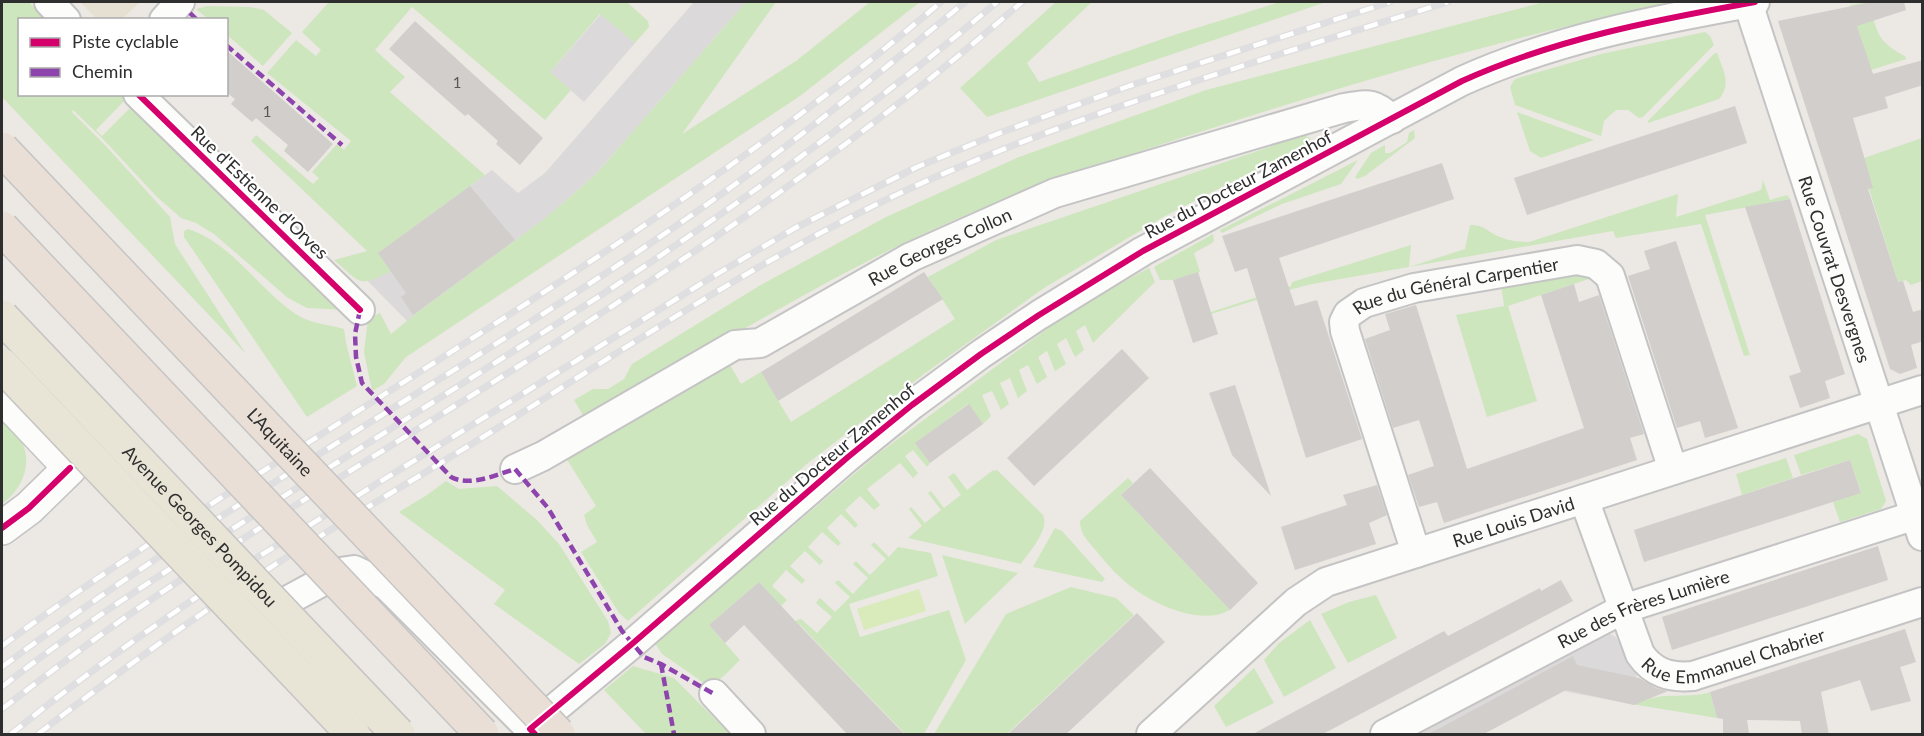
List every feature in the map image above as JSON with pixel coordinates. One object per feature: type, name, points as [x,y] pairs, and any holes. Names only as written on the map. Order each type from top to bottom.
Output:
[{"type":"highway","name":"L'Aquitaine","points":[[2,149],[541,733]]},
{"type":"highway","points":[[2,228],[482,735]]},
{"type":"main road","name":"Avenue Georges Pompidou","points":[[2,317],[398,735]]},
{"type":"main road","name":"Avenue Georges Pompidou","points":[[2,365],[353,735]]},
{"type":"street","points":[[49,2],[64,18]]},
{"type":"street","points":[[166,18],[180,2]]},
{"type":"street","name":"Rue du Docteur Zamenhof","points":[[541,733],[632,644],[848,457],[912,405],[981,354],[1048,309],[1143,251],[1462,81],[1516,58],[1647,23],[1751,2]]},
{"type":"street","name":"Rue Couvrat Desvergnes","points":[[1751,2],[1919,525]]},
{"type":"street","name":"Rue d'Estienne d'Orves","points":[[140,96],[360,310]]},
{"type":"street","name":"Rue Georges Collon","points":[[515,469],[543,456],[735,345],[760,343],[911,257],[1055,193],[1344,108],[1378,106],[1392,119]]},
{"type":"street","name":"Rue du Général Carpentier","points":[[1416,553],[1345,331],[1344,322],[1348,314],[1364,303],[1414,288],[1577,260],[1596,264],[1610,276],[1673,470]]},
{"type":"street","name":"Rue Louis David","points":[[1151,735],[1296,602],[1326,582],[1923,390]]},
{"type":"street","points":[[2,396],[70,468],[97,473],[141,518]]},
{"type":"street","points":[[2,528],[29,508],[70,468]]},
{"type":"street","name":"Rue Emmanuel Chabrier","points":[[1584,499],[1640,654],[1646,663],[1666,675],[1693,676],[1923,602]]},
{"type":"street","name":"Rue des Frères Lumière","points":[[1385,735],[1623,609],[1919,525]]},
{"type":"street","points":[[222,604],[237,620],[283,603],[340,572],[354,570],[386,585],[541,733]]},
{"type":"street","points":[[714,694],[752,735]]},
{"type":"shaded area","points":[[80,2],[140,2],[123,18],[96,18]]},
{"type":"shaded area","points":[[694,2],[746,2],[595,175],[548,216],[407,321],[356,269],[492,170],[518,193],[545,173]]},
{"type":"shaded area","points":[[601,14],[635,43],[584,102],[550,72]]},
{"type":"shaded area","points":[[1606,632],[1616,637],[1631,667],[1637,673],[1631,704],[1563,691],[1482,734],[1413,734]]},
{"type":"green space","points":[[2,2],[29,2],[45,18],[18,18],[18,96],[123,96],[126,99],[96,130],[102,136],[133,105],[346,310],[307,308],[288,298],[214,234],[196,223],[181,218],[157,197],[73,110],[72,112],[170,217],[175,244],[246,354],[2,97]]},
{"type":"green space","points":[[329,2],[627,2],[648,21],[649,27],[635,43],[600,14],[550,72],[571,90],[545,120],[412,7],[375,50],[405,77],[390,92],[485,175],[378,253],[391,271],[365,281],[355,278],[334,260],[367,251],[251,141],[256,135],[313,184],[319,178],[312,172],[337,144],[344,150],[351,141],[267,73],[296,40],[316,56],[321,50],[302,32]]},
{"type":"green space","points":[[746,2],[776,2],[682,134],[796,61],[870,2],[920,2],[800,96],[406,357],[384,384],[372,391],[364,352],[368,319],[380,313],[391,334],[548,216],[595,175]]},
{"type":"green space","points":[[1056,2],[1092,2],[1027,63],[1039,82],[1174,35],[1280,2],[1326,2],[987,117],[960,88]]},
{"type":"green space","points":[[1544,2],[1672,2],[1501,43],[1387,74],[1143,150],[1068,176],[957,219],[878,256],[584,417],[574,400],[593,389],[608,389],[624,379],[632,364],[759,286],[886,217],[1019,157],[1206,90]]},
{"type":"green space","points":[[1870,2],[1879,35],[1906,59],[1871,70],[1850,5]]},
{"type":"green space","points":[[207,6],[251,7],[264,10],[292,33],[263,66],[228,36],[228,18],[207,18],[196,9]]},
{"type":"green space","points":[[1705,32],[1710,36],[1714,45],[1643,117],[1639,118],[1628,110],[1616,110],[1604,121],[1601,136],[1515,105],[1510,87],[1518,78],[1601,54]]},
{"type":"green space","points":[[1715,53],[1722,65],[1726,82],[1719,99],[1648,123],[1648,121]]},
{"type":"green space","points":[[1517,112],[1594,140],[1541,158],[1530,151]]},
{"type":"green space","points":[[1414,130],[1415,138],[1365,176],[1357,179],[1355,177],[1371,153],[1385,145],[1385,153],[1390,153],[1407,142],[1409,133]]},
{"type":"green space","points":[[1304,135],[1310,138],[1311,142],[1165,216],[1044,288],[924,374],[808,463],[628,621],[619,613],[581,552],[597,542],[584,515],[596,506],[566,458],[719,360],[730,365],[741,384],[761,372],[791,422],[955,319],[928,277],[996,240]]},
{"type":"green space","points":[[1922,138],[1922,281],[1911,285],[1906,280],[1898,282],[1869,189],[1864,158]]},
{"type":"green space","points":[[1358,160],[1341,184],[1282,204],[1222,233],[1220,230]]},
{"type":"green space","points":[[1763,180],[1770,200],[1787,195],[1790,199],[1705,215],[1750,355],[1744,356],[1701,224],[1616,238],[1613,231],[1410,267],[1465,249],[1470,225],[1483,227],[1507,239],[1529,242],[1678,194],[1676,217],[1761,190]]},
{"type":"green space","points":[[188,229],[219,245],[285,306],[299,316],[344,329],[357,386],[307,417],[184,237],[184,231]]},
{"type":"green space","points":[[1213,234],[1212,243],[1194,253],[1200,272],[1173,280],[1160,280],[1154,267]]},
{"type":"green space","points":[[1411,245],[1409,267],[1312,284],[1211,314],[1211,312],[1291,286],[1292,282]]},
{"type":"green space","points":[[1149,268],[1155,282],[1093,343],[1085,325],[1076,331],[1084,350],[1075,357],[1066,338],[1057,344],[1066,364],[1055,371],[1047,351],[1038,357],[1047,377],[1037,384],[1028,365],[1019,370],[1027,391],[1018,398],[1010,378],[1000,383],[1009,404],[1001,410],[992,391],[982,395],[991,416],[983,424],[968,404],[916,443],[930,463],[927,467],[913,450],[905,456],[918,473],[913,478],[900,463],[867,489],[880,505],[874,510],[860,496],[845,510],[858,525],[855,528],[841,514],[827,528],[841,543],[838,546],[822,532],[808,547],[823,561],[820,565],[805,551],[790,566],[805,580],[802,584],[786,570],[772,586],[787,600],[781,606],[759,582],[709,625],[740,660],[721,679],[707,685],[662,654],[655,643],[879,453],[1078,306]]},
{"type":"green space","points":[[1574,272],[1586,275],[1589,279],[1508,306],[1537,401],[1487,417],[1456,315],[1504,306],[1501,284]]},
{"type":"green space","points":[[2,417],[20,439],[25,451],[26,468],[20,485],[2,504]]},
{"type":"green space","points":[[1858,434],[1867,439],[1886,501],[1881,509],[1840,522],[1833,502],[1861,492],[1850,460],[1801,475],[1794,455]]},
{"type":"green space","points":[[1786,458],[1793,478],[1742,495],[1736,474]]},
{"type":"green space","points":[[997,470],[1043,515],[1044,527],[1041,534],[1021,564],[908,538],[922,526],[909,509],[911,507],[925,523],[941,510],[928,493],[931,491],[944,508],[961,495],[948,477],[954,473],[967,490],[992,471]]},
{"type":"green space","points":[[1128,478],[1133,483],[1121,495],[1230,610],[1217,615],[1203,616],[1187,614],[1156,602],[1130,586],[1089,542],[1084,535],[1080,521]]},
{"type":"green space","points":[[446,481],[459,489],[497,486],[537,520],[559,544],[608,621],[611,633],[605,644],[579,664],[494,604],[505,590],[399,512]]},
{"type":"green space","points":[[1055,528],[1062,531],[1105,579],[1102,582],[1033,567]]},
{"type":"green space","points":[[874,542],[889,557],[898,547],[931,553],[938,576],[849,604],[860,637],[949,610],[966,660],[924,734],[905,734],[800,625],[769,652],[797,620],[801,619],[817,633],[832,617],[816,603],[820,598],[835,612],[850,597],[835,583],[838,580],[853,594],[868,578],[853,564],[856,561],[870,575],[886,559],[871,545]]},
{"type":"green space","points":[[942,555],[1018,573],[965,624]]},
{"type":"green space","points":[[1071,587],[1116,598],[1134,615],[1007,734],[934,734],[1006,614]]},
{"type":"green space","points":[[919,589],[926,611],[864,630],[857,609]]},
{"type":"green space","points":[[1376,595],[1397,638],[1348,663],[1321,614],[1349,602]]},
{"type":"green space","points":[[1310,620],[1336,668],[1284,697],[1264,660],[1279,643]]},
{"type":"green space","points":[[633,666],[674,678],[730,734],[646,734],[604,690]]},
{"type":"green space","points":[[1254,668],[1274,703],[1226,727],[1214,706]]},
{"type":"green space","points":[[1636,677],[1646,700],[1661,696],[1710,692],[1717,718],[1631,704]]},
{"type":"building","points":[[1872,2],[1904,2],[1906,10],[1857,26],[1873,74],[1923,60],[1923,85],[1885,97],[1888,108],[1853,118],[1873,188],[1868,189],[1898,282],[1903,281],[1913,312],[1923,309],[1923,341],[1911,345],[1917,368],[1900,374],[1890,369],[1778,21]]},
{"type":"building","points":[[415,21],[543,138],[520,165],[496,144],[498,141],[468,114],[465,116],[389,49]]},
{"type":"building","points":[[228,52],[333,144],[308,172],[284,151],[288,145],[256,118],[252,122],[231,104],[235,99],[228,94]]},
{"type":"building","points":[[1735,106],[1747,143],[1527,215],[1514,178]]},
{"type":"building","points":[[1442,163],[1454,199],[1279,258],[1295,306],[1317,300],[1362,439],[1306,458],[1247,268],[1235,272],[1222,236]]},
{"type":"building","points":[[470,186],[515,240],[413,315],[401,297],[406,293],[378,253]]},
{"type":"building","points":[[1790,199],[1845,374],[1825,381],[1830,398],[1800,408],[1789,376],[1801,372],[1745,207]]},
{"type":"building","points":[[1676,241],[1738,428],[1705,438],[1700,421],[1677,428],[1628,276],[1650,269],[1644,251]]},
{"type":"building","points":[[924,272],[943,299],[778,401],[761,372]]},
{"type":"building","points":[[1198,272],[1218,334],[1193,343],[1173,280]]},
{"type":"building","points":[[1574,284],[1579,302],[1599,295],[1644,434],[1630,438],[1637,460],[1444,523],[1437,502],[1419,507],[1408,475],[1434,466],[1419,420],[1393,428],[1365,339],[1390,330],[1385,314],[1416,305],[1467,469],[1584,428],[1541,295]]},
{"type":"building","points":[[1122,349],[1149,378],[1034,486],[1007,458]]},
{"type":"building","points":[[1235,385],[1271,496],[1232,455],[1209,393]]},
{"type":"building","points":[[969,404],[983,424],[930,463],[915,443]]},
{"type":"building","points":[[1850,460],[1861,493],[1644,562],[1634,530]]},
{"type":"building","points":[[1150,468],[1258,583],[1230,610],[1121,495]]},
{"type":"building","points":[[1377,485],[1387,515],[1369,523],[1376,544],[1295,570],[1281,527],[1347,505],[1343,495]]},
{"type":"building","points":[[1878,546],[1888,580],[1672,650],[1662,617]]},
{"type":"building","points":[[1561,580],[1573,601],[1321,735],[1251,735],[1444,631],[1448,636],[1540,588],[1541,591]]},
{"type":"building","points":[[759,582],[905,735],[848,735],[744,625],[725,643],[709,625]]},
{"type":"building","points":[[1137,613],[1165,642],[1065,735],[1007,735]]},
{"type":"building","points":[[1905,629],[1916,662],[1900,667],[1911,701],[1871,711],[1860,680],[1821,692],[1829,735],[1802,735],[1800,721],[1747,720],[1749,733],[1723,733],[1723,719],[1717,718],[1710,692]]},
{"type":"building","points":[[1573,656],[1577,665],[1639,678],[1656,688],[1668,691],[1634,705],[1566,690],[1482,735],[1427,735]]},
{"type":"railway","points":[[2,646],[130,557],[503,319],[653,219],[800,114],[941,2]]},
{"type":"railway","points":[[2,667],[169,550],[601,276],[686,219],[828,114],[965,2]]},
{"type":"railway","points":[[2,687],[59,644],[147,584],[582,308],[704,226],[883,95],[997,2]]},
{"type":"railway","points":[[2,709],[118,623],[205,564],[538,354],[725,230],[787,187],[907,97],[1022,2]]},
{"type":"railway","points":[[11,734],[126,646],[245,565],[795,228],[917,167],[1002,132],[1129,86],[1390,2]]},
{"type":"railway","points":[[38,734],[171,635],[283,559],[711,295],[819,234],[931,179],[1058,129],[1187,84],[1448,2]]},
{"type":"marked path","points":[[190,13],[195,18]]},
{"type":"marked path","points":[[228,47],[342,145]]},
{"type":"marked path","points":[[360,310],[355,334],[356,357],[362,383],[451,477],[458,480],[475,480],[515,469],[548,508],[622,631],[644,657],[714,694]]},
{"type":"marked path","points":[[661,664],[674,734]]},
{"type":"cycle path","points":[[535,734],[530,729],[912,405],[1039,315],[1143,251],[1462,81],[1497,66],[1606,32],[1755,2]]},
{"type":"cycle path","points":[[140,96],[360,310]]},
{"type":"cycle path","points":[[2,528],[29,508],[70,468]]}]
